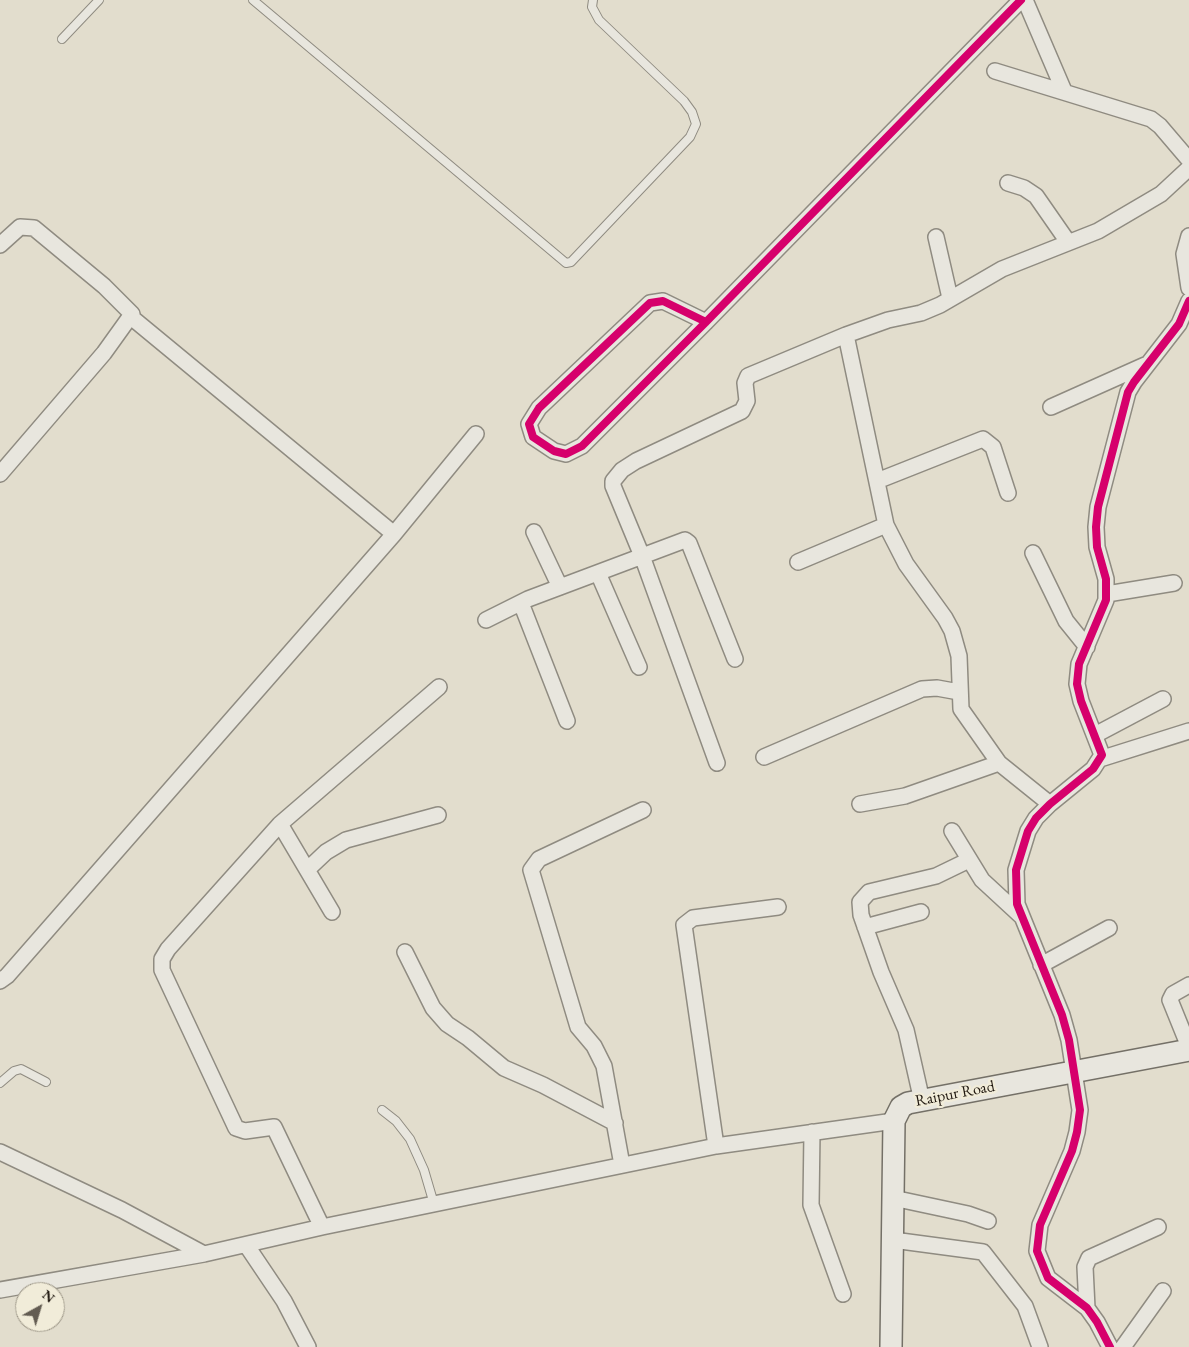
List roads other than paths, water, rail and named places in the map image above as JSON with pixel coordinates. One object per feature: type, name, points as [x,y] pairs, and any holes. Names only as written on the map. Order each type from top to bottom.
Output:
[{"type":"main road","name":"Raipur Road","points":[[894,1121],[901,1107],[908,1103],[1075,1072],[1189,1048]]},
{"type":"main road","points":[[891,1347],[894,1121]]},
{"type":"street","points":[[706,322],[663,301],[650,303],[539,408],[528,424],[533,437],[554,452],[566,454],[575,452],[706,322],[1023,0],[1064,91]]},
{"type":"street","points":[[995,71],[1151,119],[1160,126],[1189,160]]},
{"type":"street","points":[[717,764],[642,556],[613,486],[615,476],[636,461],[742,411],[748,401],[745,383],[748,376],[846,335],[888,320],[921,313],[1002,269],[1098,231],[1161,194],[1189,168]]},
{"type":"street","points":[[1008,183],[1024,188],[1036,196],[1068,242]]},
{"type":"street","points":[[0,245],[20,226],[34,228],[104,286],[129,309],[131,317],[394,534]]},
{"type":"street","points":[[1189,236],[1184,254],[1189,288]]},
{"type":"street","points":[[936,237],[950,298]]},
{"type":"street","points":[[1110,1347],[1097,1322],[1087,1308],[1048,1278],[1037,1251],[1040,1225],[1072,1150],[1078,1132],[1080,1110],[1075,1072],[1062,1015],[1021,917],[1016,895],[1016,870],[1032,824],[1050,804],[1093,769],[1100,759],[1102,752],[1081,701],[1077,684],[1079,664],[1102,611],[1106,594],[1106,579],[1097,546],[1098,506],[1128,392],[1179,324],[1189,301]]},
{"type":"street","points":[[0,474],[104,353],[131,317]]},
{"type":"street","points":[[846,335],[886,525],[906,564],[945,618],[952,631],[959,656],[959,692],[964,716],[999,763],[1050,804]]},
{"type":"street","points":[[1051,406],[1148,363]]},
{"type":"street","points":[[0,980],[7,976],[394,534],[476,434]]},
{"type":"street","points":[[877,480],[983,439],[994,447],[1008,492]]},
{"type":"street","points":[[798,562],[886,525]]},
{"type":"street","points":[[534,532],[560,587]]},
{"type":"street","points":[[486,620],[560,587],[684,540],[688,542],[736,659]]},
{"type":"street","points":[[1033,553],[1066,621],[1087,647]]},
{"type":"street","points":[[598,573],[639,666]]},
{"type":"street","points":[[1106,594],[1174,582]]},
{"type":"street","points":[[521,603],[567,721]]},
{"type":"street","points":[[322,1227],[274,1127],[245,1131],[236,1128],[162,964],[168,949],[280,824],[439,687]]},
{"type":"street","points":[[764,757],[922,690],[937,688],[959,692]]},
{"type":"street","points":[[1095,735],[1163,699]]},
{"type":"street","points":[[1100,759],[1189,731]]},
{"type":"street","points":[[860,804],[906,796],[999,763]]},
{"type":"street","points":[[622,1165],[604,1066],[594,1046],[578,1027],[532,870],[539,858],[643,810]]},
{"type":"street","points":[[308,869],[326,852],[346,840],[438,815]]},
{"type":"street","points":[[280,824],[332,912]]},
{"type":"street","points":[[952,831],[982,880],[1021,917]]},
{"type":"street","points":[[922,1100],[906,1030],[881,972],[861,915],[860,902],[869,892],[936,876],[969,860]]},
{"type":"street","points":[[716,1146],[684,925],[693,918],[778,907]]},
{"type":"street","points":[[865,927],[921,912]]},
{"type":"street","points":[[1041,965],[1109,928]]},
{"type":"street","points":[[405,952],[433,1008],[447,1024],[468,1038],[504,1068],[543,1085],[615,1123]]},
{"type":"street","points":[[1189,986],[1173,994],[1170,1000],[1189,1048]]},
{"type":"street","points":[[0,1290],[247,1246],[322,1227],[716,1146],[894,1121]]},
{"type":"street","points":[[812,1132],[812,1205],[843,1294]]},
{"type":"street","points":[[0,1152],[96,1197],[204,1254]]},
{"type":"street","points":[[893,1198],[968,1214],[988,1221]]},
{"type":"street","points":[[1087,1308],[1085,1267],[1089,1258],[1158,1227]]},
{"type":"street","points":[[893,1240],[982,1252],[1025,1306],[1040,1347]]},
{"type":"street","points":[[247,1246],[284,1302],[308,1347]]},
{"type":"street","points":[[1123,1347],[1163,1291]]},
{"type":"lane","points":[[62,39],[99,0]]},
{"type":"lane","points":[[253,0],[566,263],[571,262],[690,137],[696,124],[692,112],[684,101],[598,20],[592,7],[592,0]]},
{"type":"lane","points":[[0,1083],[14,1070],[21,1068],[46,1082]]},
{"type":"lane","points":[[382,1110],[404,1130],[414,1147],[424,1170],[434,1204]]}]
